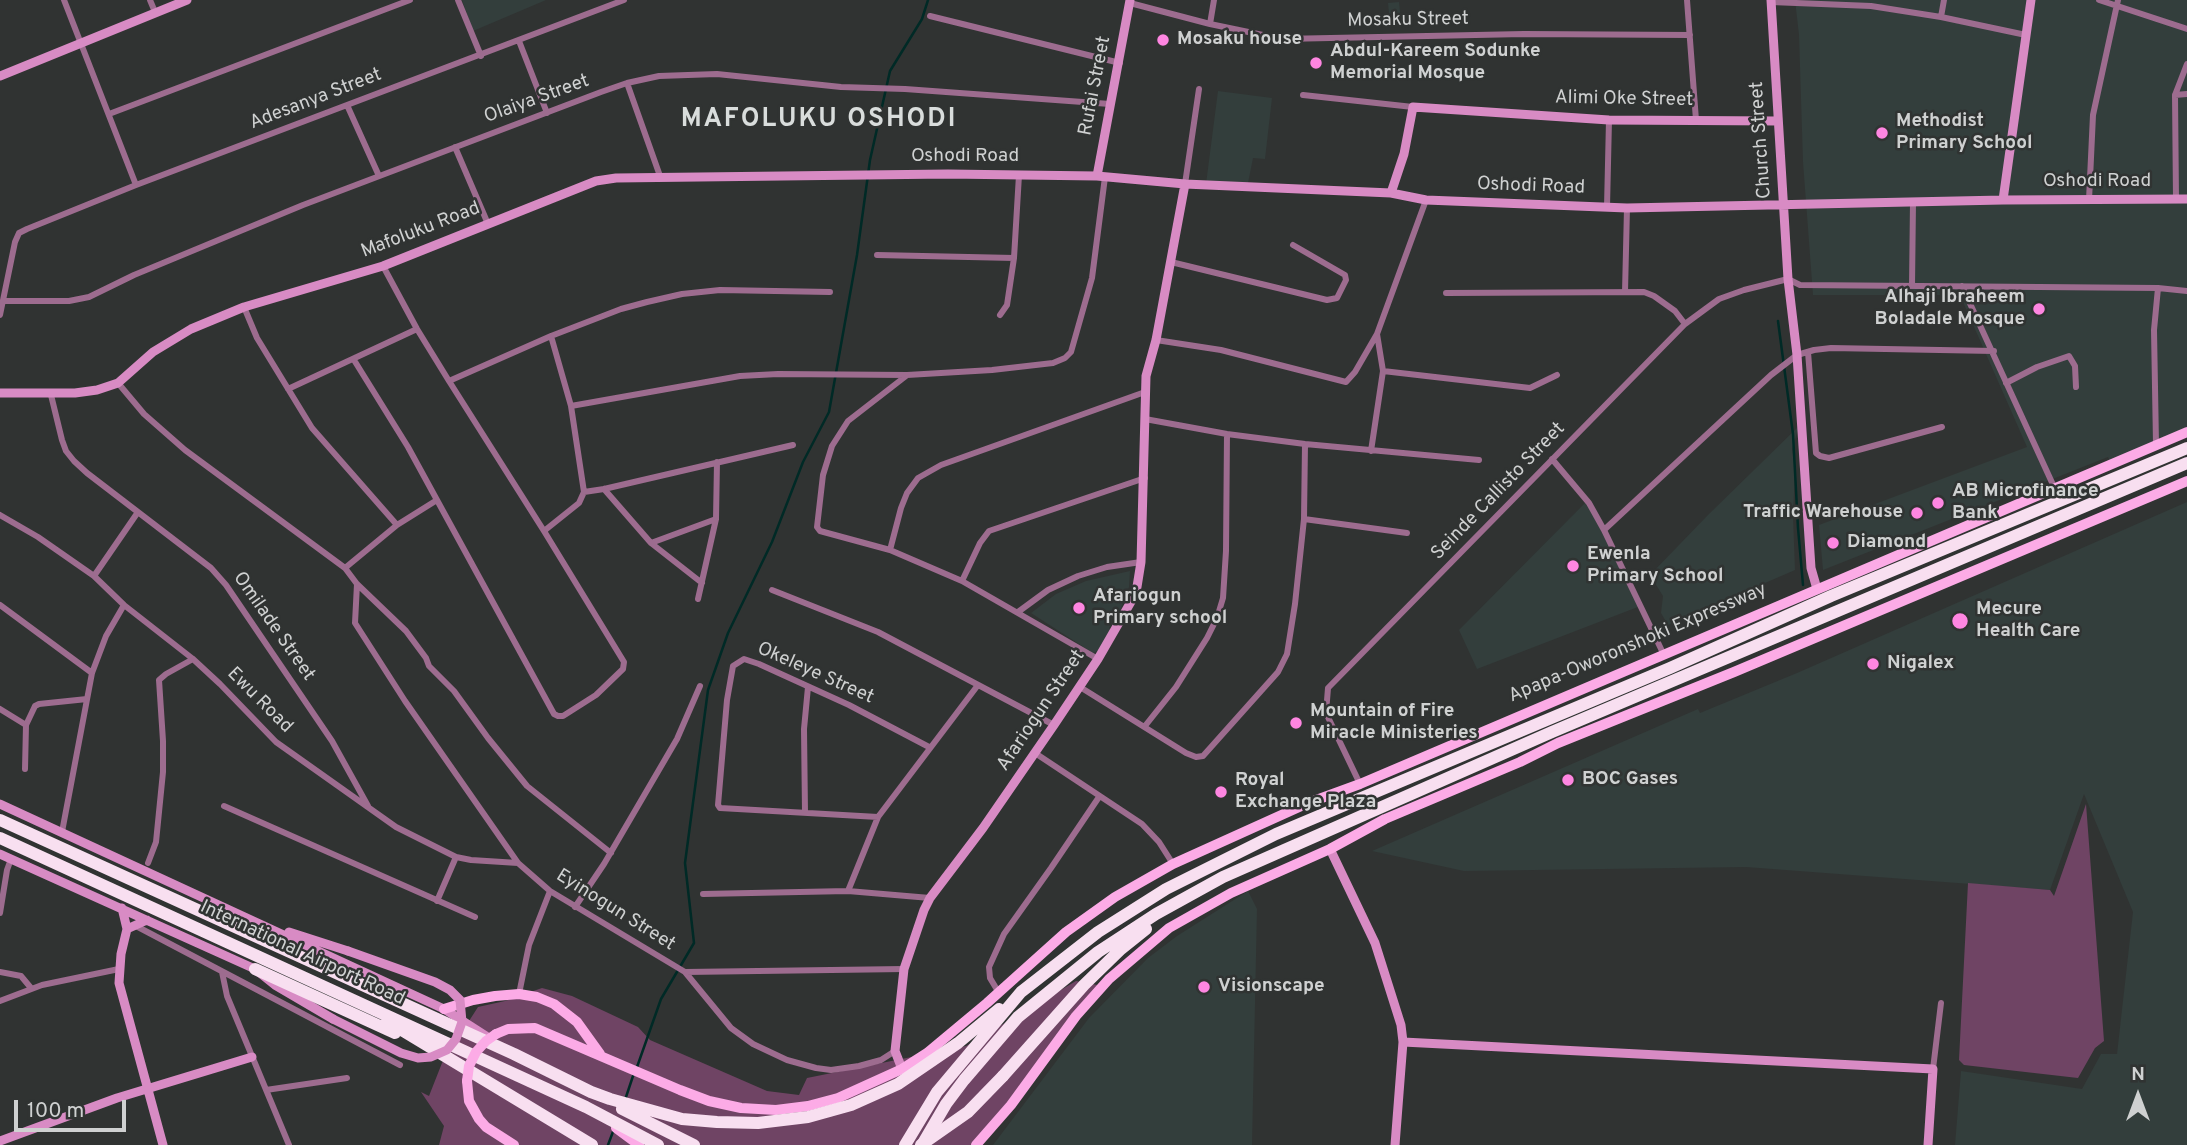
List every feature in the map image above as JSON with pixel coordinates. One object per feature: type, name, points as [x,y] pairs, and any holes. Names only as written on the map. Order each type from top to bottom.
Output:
[{"type":"highway","name":"Apapa-Oworonshoki Expressway","points":[[905,1145],[937,1092],[1021,992],[1098,932],[1155,896],[1276,834],[1671,668],[2057,494],[2187,448]]},
{"type":"highway","points":[[921,1145],[964,1080],[1018,1017],[1098,952],[1156,914],[1223,877],[1555,738],[2187,463]]},
{"type":"highway","name":"International Airport Road","points":[[0,820],[514,1054],[591,1092],[605,1108]]},
{"type":"highway","name":"International Airport Road","points":[[0,838],[586,1107],[605,1108]]},
{"type":"highway","points":[[921,1145],[968,1112],[1084,985],[1121,949],[1158,919],[1223,877]]},
{"type":"highway","points":[[255,970],[299,975]]},
{"type":"highway","points":[[255,970],[432,1050]]},
{"type":"highway","points":[[605,1108],[717,1122],[758,1123],[808,1117],[851,1105],[898,1084],[939,1057],[1021,992]]},
{"type":"highway","points":[[345,995],[592,1145]]},
{"type":"highway","points":[[605,1108],[624,1130],[658,1145]]},
{"type":"highway","points":[[633,1110],[694,1145]]},
{"type":"main road","name":"Apapa-Oworonshoki Expressway","points":[[514,1145],[486,1127],[469,1101],[469,1066],[476,1052],[496,1034],[508,1029],[535,1028],[709,1101],[741,1108],[776,1110],[808,1106],[838,1098],[902,1069],[927,1053],[1066,932],[1115,897],[1174,864],[1308,803],[1360,784],[1664,653],[2057,494],[2156,444],[2187,432]]},
{"type":"main road","points":[[976,1145],[1011,1105],[1076,1016],[1109,979],[1169,928],[1239,889],[1330,849],[1385,819],[1520,762],[1555,738],[1734,672],[2187,481]]},
{"type":"main road","points":[[444,1009],[473,1000],[519,994],[537,997],[554,1004],[577,1022],[602,1056]]},
{"type":"main road","points":[[624,1130],[639,1145]]},
{"type":"street","points":[[64,0],[136,185]]},
{"type":"street","points":[[150,0],[155,12]]},
{"type":"street","points":[[0,76],[187,0]]},
{"type":"street","points":[[109,114],[410,0]]},
{"type":"street","points":[[458,0],[481,56]]},
{"type":"street","name":"Adesanya Street","points":[[3,301],[19,233],[136,185],[624,0]]},
{"type":"street","points":[[1210,24],[1214,0]]},
{"type":"street","points":[[1687,0],[1696,120]]},
{"type":"street","points":[[1941,17],[1944,0]]},
{"type":"street","points":[[2003,200],[2031,0]]},
{"type":"street","points":[[2099,0],[2118,2],[2187,29]]},
{"type":"street","name":"Mosaku Street","points":[[1130,1],[1210,24],[1282,39],[1524,34],[1690,35]]},
{"type":"street","name":"Rufai Street","points":[[1101,177],[1110,104],[1130,1]]},
{"type":"street","points":[[1771,1],[1871,3],[2026,35]]},
{"type":"street","name":"Church Street","points":[[1771,1],[1788,279],[1797,355],[1811,568],[1817,589]]},
{"type":"street","points":[[2090,200],[2093,116],[2118,2]]},
{"type":"street","points":[[930,16],[1120,63]]},
{"type":"street","points":[[519,41],[547,113]]},
{"type":"street","points":[[2176,199],[2175,95],[2187,64]]},
{"type":"street","name":"Olaiya Street","points":[[3,301],[69,301],[89,297],[134,275],[379,176],[628,83],[659,76],[716,74],[810,85],[1110,104]]},
{"type":"street","points":[[628,83],[660,176]]},
{"type":"street","points":[[1185,184],[1199,89]]},
{"type":"street","name":"Alimi Oke Street","points":[[1303,94],[1413,107],[1609,120],[1778,121]]},
{"type":"street","points":[[2175,95],[2187,94]]},
{"type":"street","points":[[347,105],[379,176]]},
{"type":"street","points":[[1391,193],[1404,153],[1413,107]]},
{"type":"street","points":[[1607,207],[1609,120]]},
{"type":"street","points":[[455,147],[488,224]]},
{"type":"street","name":"Oshodi Road","points":[[875,174],[1101,177],[1185,184],[1391,193],[1426,200],[1627,208],[2187,199]]},
{"type":"street","name":"Mafoluku Road","points":[[0,393],[51,395],[97,390],[118,383],[153,352],[191,329],[244,307],[383,266],[596,181],[660,176],[875,174]]},
{"type":"street","points":[[1000,314],[1007,305],[1014,258],[1019,175]]},
{"type":"street","points":[[570,406],[740,376],[907,375],[992,370],[1053,363],[1065,358],[1071,352],[1092,278],[1101,177]]},
{"type":"street","name":"Afariogun Street","points":[[902,1069],[895,1051],[904,969],[930,898],[1080,687],[1136,593],[1141,562],[1145,478],[1146,376],[1156,340],[1185,184]]},
{"type":"street","points":[[1156,340],[1221,349],[1317,373],[1342,382],[1349,380],[1377,334],[1426,200]]},
{"type":"street","points":[[1912,286],[1913,202]]},
{"type":"street","points":[[1625,292],[1627,208]]},
{"type":"street","points":[[1171,262],[1327,300],[1337,298],[1346,280],[1345,275],[1293,246]]},
{"type":"street","points":[[877,255],[1014,258]]},
{"type":"street","points":[[354,360],[408,447],[554,714],[563,716],[596,695],[623,669],[624,662],[417,330],[383,266]]},
{"type":"street","points":[[1788,279],[1800,285],[2158,288],[2187,291]]},
{"type":"street","name":"Seinde Callisto Street","points":[[1360,784],[1326,713],[1325,697],[1328,688],[1685,324],[1719,299],[1744,289],[1788,279]]},
{"type":"street","points":[[1962,286],[1994,351],[2057,494]]},
{"type":"street","points":[[2156,444],[2154,330],[2158,288]]},
{"type":"street","points":[[449,382],[551,336],[621,309],[682,294],[727,289],[830,292]]},
{"type":"street","points":[[1446,293],[1644,292],[1675,311],[1685,324]]},
{"type":"street","points":[[0,315],[3,301]]},
{"type":"street","points":[[244,307],[257,338],[312,428],[397,525]]},
{"type":"street","points":[[288,389],[417,330]]},
{"type":"street","points":[[1371,451],[1383,370],[1377,334]]},
{"type":"street","points":[[544,531],[579,503],[584,492],[570,406],[551,336]]},
{"type":"street","points":[[1604,530],[1797,355],[1831,348],[1994,351]]},
{"type":"street","points":[[1808,352],[1816,453],[1820,456],[1829,458],[1942,427]]},
{"type":"street","points":[[2006,383],[2037,367],[2069,356],[2075,366],[2076,387]]},
{"type":"street","points":[[1383,370],[1530,388],[1557,375]]},
{"type":"street","points":[[907,375],[848,421],[832,446],[822,475],[816,522],[820,531],[890,550],[962,581],[1098,659]]},
{"type":"street","points":[[118,383],[144,414],[186,450],[345,568],[357,584],[406,631],[426,657],[429,666],[454,691],[527,786],[611,853]]},
{"type":"street","points":[[890,550],[901,508],[918,478],[941,466],[1145,392]]},
{"type":"street","name":"Omilade Street","points":[[51,395],[66,451],[87,473],[211,568],[226,584],[332,741],[369,807]]},
{"type":"street","points":[[1145,419],[1227,434],[1305,444],[1479,460]]},
{"type":"street","points":[[1145,726],[1176,687],[1207,638],[1223,598],[1227,434]]},
{"type":"street","points":[[1080,687],[1186,752],[1200,757],[1278,672],[1287,654],[1304,519],[1305,444]]},
{"type":"street","points":[[584,492],[793,445]]},
{"type":"street","points":[[1552,459],[1589,503],[1664,653]]},
{"type":"street","points":[[698,599],[716,519],[717,462]]},
{"type":"street","points":[[962,581],[979,543],[989,531],[1145,478]]},
{"type":"street","points":[[604,489],[650,543],[702,583]]},
{"type":"street","points":[[345,568],[397,525],[437,500]]},
{"type":"street","points":[[94,576],[138,512]]},
{"type":"street","name":"Ewu Road","points":[[0,515],[47,542],[94,576],[124,605],[193,659],[284,748],[369,807],[418,839],[456,857],[518,863]]},
{"type":"street","points":[[650,543],[716,519]]},
{"type":"street","points":[[1304,519],[1406,534]]},
{"type":"street","points":[[1018,612],[1048,590],[1078,576],[1107,567],[1141,562]]},
{"type":"street","name":"Eyinogun Street","points":[[357,584],[355,622],[405,701],[518,863],[550,891],[685,972],[904,969]]},
{"type":"street","points":[[772,590],[878,632],[1054,725]]},
{"type":"street","points":[[0,605],[92,673]]},
{"type":"street","points":[[62,832],[92,673],[110,629],[124,605]]},
{"type":"street","points":[[148,863],[156,842],[163,772],[159,680],[193,659]]},
{"type":"street","name":"Okeleye Street","points":[[878,817],[723,809],[718,805],[727,700],[733,666],[744,659],[849,705],[929,747]]},
{"type":"street","points":[[848,891],[878,817],[978,685]]},
{"type":"street","points":[[575,906],[611,853],[677,739],[701,686]]},
{"type":"street","points":[[805,813],[803,742],[808,687]]},
{"type":"street","points":[[25,769],[26,725],[35,706],[87,699]]},
{"type":"street","points":[[0,709],[26,725]]},
{"type":"street","points":[[1035,753],[1142,824],[1174,864]]},
{"type":"street","points":[[999,993],[990,978],[989,967],[1004,934],[1099,797]]},
{"type":"street","name":"International Airport Road","points":[[0,804],[444,1009],[514,1054]]},
{"type":"street","points":[[224,806],[475,917]]},
{"type":"street","points":[[1330,849],[1375,943],[1401,1025],[1403,1042],[1395,1145]]},
{"type":"street","name":"International Airport Road","points":[[0,854],[255,970],[275,985],[333,1018],[401,1053],[418,1058],[431,1057],[447,1050],[456,1039],[462,1022],[460,1000],[450,990],[435,982],[250,918]]},
{"type":"street","points":[[437,901],[456,857]]},
{"type":"street","points":[[0,913],[6,870],[12,859]]},
{"type":"street","points":[[519,994],[529,945],[550,891]]},
{"type":"street","points":[[703,894],[848,891],[930,898]]},
{"type":"street","points":[[122,908],[132,928],[400,1065]]},
{"type":"street","points":[[147,920],[132,928],[119,969],[119,983],[163,1145]]},
{"type":"street","points":[[0,1001],[31,988],[119,969]]},
{"type":"street","points":[[0,971],[21,976],[31,988]]},
{"type":"street","points":[[222,972],[226,996],[289,1145]]},
{"type":"street","points":[[685,972],[731,1028],[753,1044],[787,1060],[831,1070],[881,1060],[895,1051]]},
{"type":"street","points":[[1928,1145],[1941,1003]]},
{"type":"street","points":[[1403,1042],[1933,1069]]},
{"type":"street","points":[[0,1141],[147,1088],[252,1057]]},
{"type":"street","points":[[267,1090],[347,1078]]},
{"type":"shaded area","points":[[462,0],[546,0],[473,31]]},
{"type":"shaded area","points":[[1795,0],[2187,0],[2187,427],[2110,461],[2108,457],[1823,570],[1819,525],[2027,447],[1960,295],[1813,295]]},
{"type":"shaded area","points":[[1399,2],[1401,22],[1390,23],[1388,3]]},
{"type":"shaded area","points":[[1218,91],[1272,98],[1265,159],[1253,158],[1248,183],[1206,184]]},
{"type":"shaded area","points":[[1799,426],[1792,449],[1795,469],[1795,570],[1668,625],[1661,613],[1663,596],[1650,575]]},
{"type":"shaded area","name":"Ewenla Primary School","points":[[1588,500],[1643,605],[1477,669],[1459,630]]},
{"type":"shaded area","points":[[2187,502],[2187,1145],[1955,1145],[1961,1071],[2082,1089],[2101,1054],[2117,1054],[2133,912],[2084,794],[2050,890],[1746,867],[1464,871],[1372,851],[1698,709],[1700,713],[1797,673]]},
{"type":"shaded area","name":"Afariogun Primary school","points":[[1130,571],[1129,587],[1118,616],[1109,628],[1112,630],[1100,650],[1093,653],[1031,613],[1056,594],[1086,581]]},
{"type":"shaded area","points":[[2086,804],[2104,1041],[2095,1048],[2078,1078],[1964,1065],[1959,1060],[1968,883],[2050,890],[2054,896]]},
{"type":"shaded area","points":[[1248,891],[1257,909],[1252,1145],[993,1145],[1089,1018],[1148,958],[1177,936]]},
{"type":"shaded area","points":[[1076,981],[1103,986],[972,1145],[439,1145],[444,1126],[421,1092],[429,1096],[442,1063],[478,1007],[542,988],[572,996],[638,1027],[650,1040],[767,1091],[799,1095],[807,1078],[966,1046]]},
{"type":"waterway","points":[[637,1067],[661,999],[694,943],[685,863],[708,690],[728,633],[772,542],[803,462],[829,412],[857,255],[870,160],[890,71],[922,19],[928,0]]},
{"type":"waterway","points":[[1778,321],[1793,434],[1803,585]]},
{"type":"waterway","points":[[625,1100],[634,1073]]},
{"type":"waterway","points":[[608,1145],[614,1129]]},
{"type":"place","name":"Mosaku house","points":[[1163,40]]},
{"type":"place","name":"Abdul-Kareem Sodunke Memorial Mosque","points":[[1316,63]]},
{"type":"place","name":"Methodist Primary School","points":[[1882,133]]},
{"type":"place","name":"Alhaji Ibraheem Boladale Mosque","points":[[2039,309]]},
{"type":"place","name":"AB Microfinance Bank","points":[[1938,503]]},
{"type":"place","name":"Traffic Warehouse","points":[[1917,513]]},
{"type":"place","name":"Diamond","points":[[1833,543]]},
{"type":"place","name":"Ewenla Primary School","points":[[1573,566]]},
{"type":"place","name":"Afariogun Primary school","points":[[1079,608]]},
{"type":"place","name":"Mecure Health Care","points":[[1960,621]]},
{"type":"place","name":"Nigalex","points":[[1873,664]]},
{"type":"place","name":"Mountain of Fire Miracle Ministeries","points":[[1296,723]]},
{"type":"place","name":"BOC Gases","points":[[1568,780]]},
{"type":"place","name":"Royal Exchange Plaza","points":[[1221,792]]},
{"type":"place","name":"Visionscape","points":[[1204,987]]},
{"type":"district","name":"MAFOLUKU OSHODI","points":[[819,121]]}]
